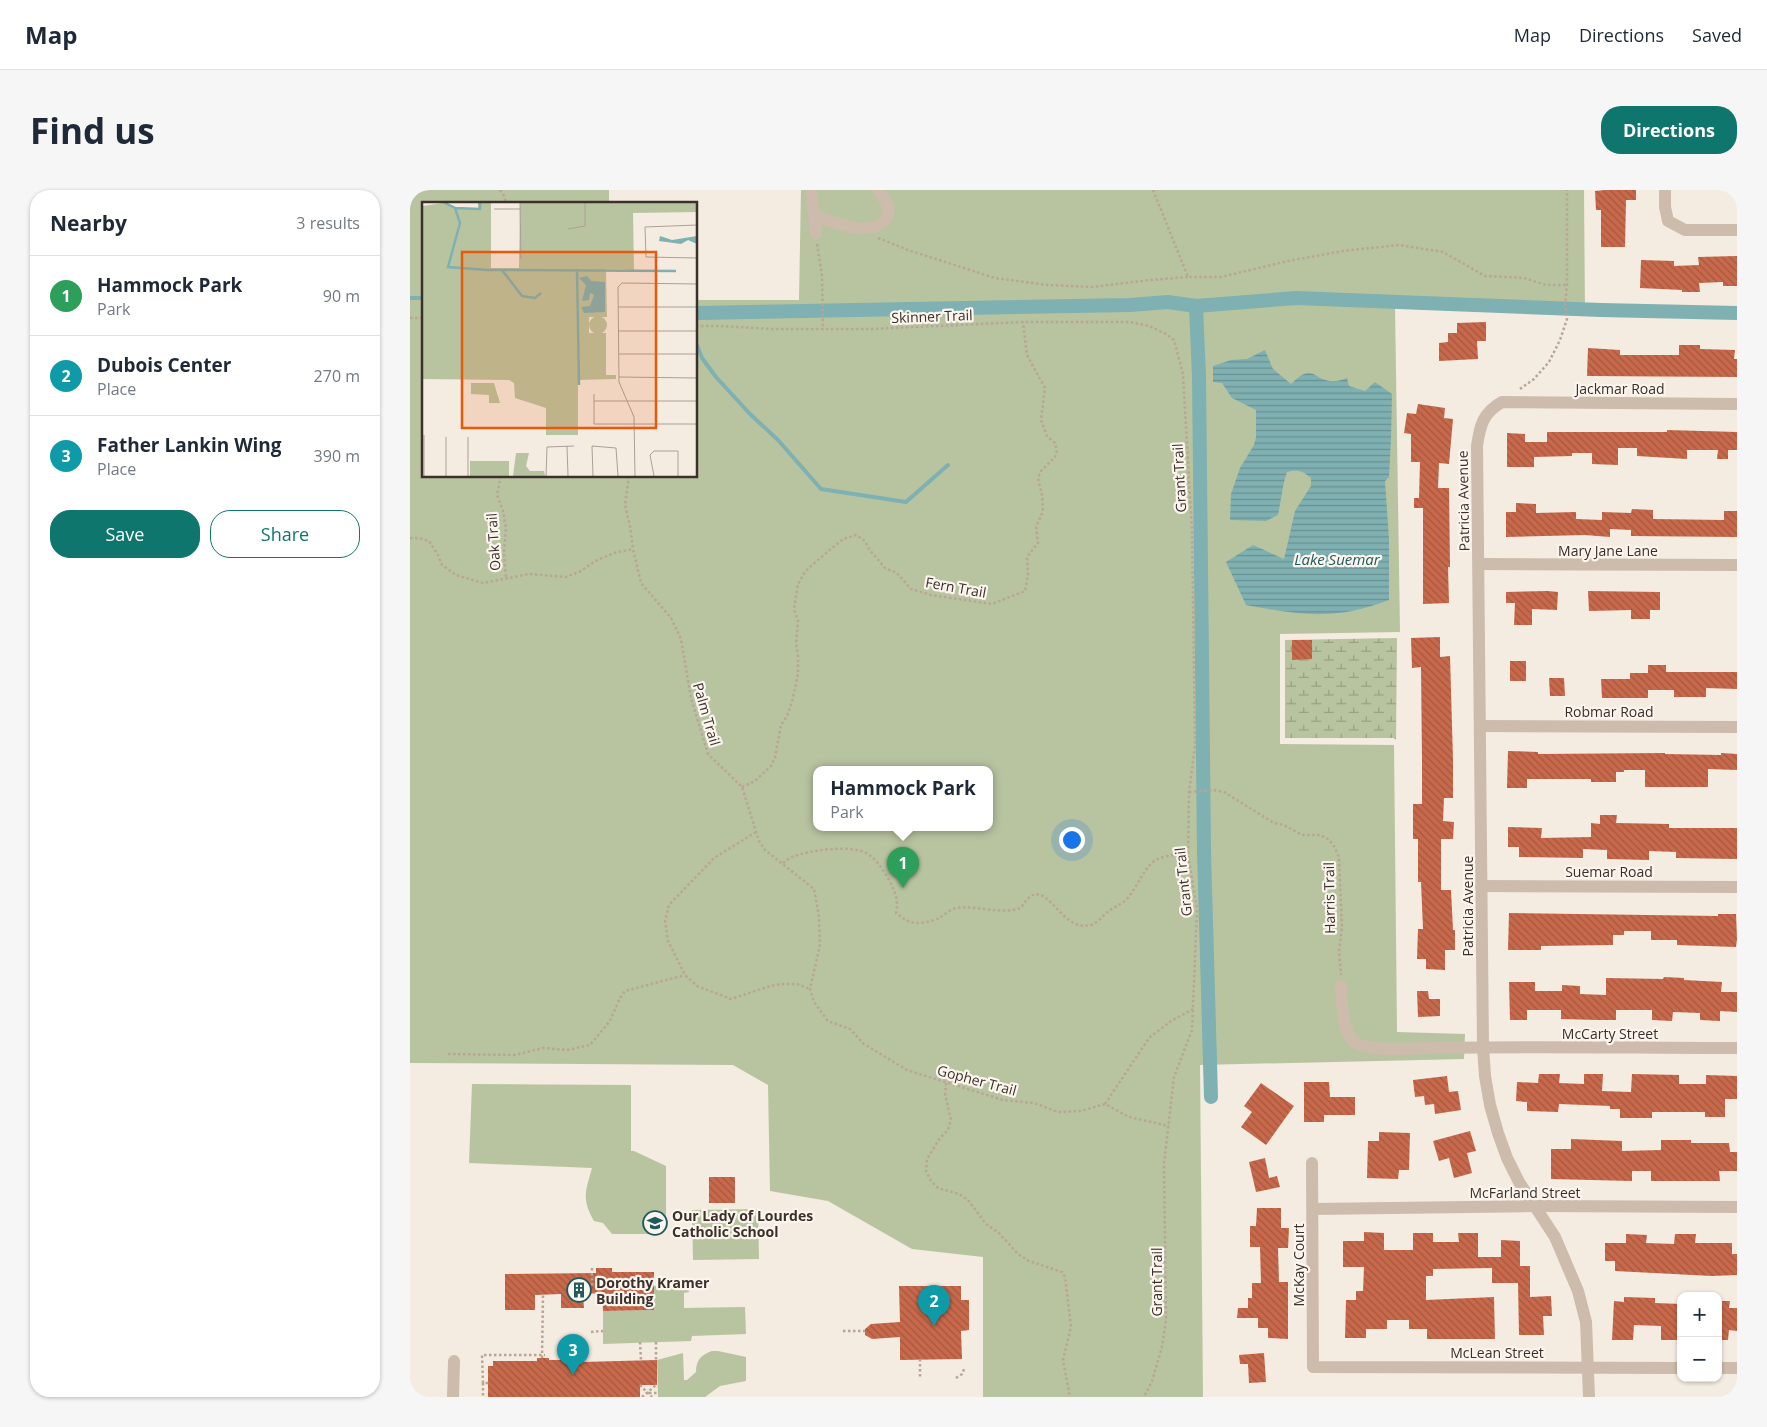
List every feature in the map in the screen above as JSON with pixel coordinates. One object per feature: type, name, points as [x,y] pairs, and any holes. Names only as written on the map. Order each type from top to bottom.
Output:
[{"type":"street","points":[[811,190],[816,233]]},
{"type":"street","points":[[814,216],[859,228],[878,226],[884,223],[888,216],[888,205],[878,190]]},
{"type":"street","points":[[1665,190],[1665,207],[1668,221],[1685,230],[1737,230]]},
{"type":"street","name":"Jackmar Road","points":[[1502,402],[1737,404]]},
{"type":"street","name":"Patricia Avenue","points":[[1502,402],[1492,408],[1484,418],[1479,430],[1477,446],[1483,1047],[1487,1085],[1498,1133],[1519,1182],[1555,1236],[1578,1292],[1586,1322],[1589,1397]]},
{"type":"street","name":"Mary Jane Lane","points":[[1479,564],[1737,565]]},
{"type":"street","name":"Robmar Road","points":[[1480,726],[1737,727]]},
{"type":"street","name":"Suemar Road","points":[[1481,886],[1737,887]]},
{"type":"street","name":"McCarty Street","points":[[1340,986],[1344,1021],[1352,1040],[1361,1046],[1385,1048],[1737,1048]]},
{"type":"street","name":"McKay Court","points":[[1312,1163],[1313,1366]]},
{"type":"street","name":"McFarland Street","points":[[1313,1208],[1536,1206],[1737,1208]]},
{"type":"street","points":[[453,1397],[454,1361]]},
{"type":"street","name":"McLean Street","points":[[1313,1366],[1677,1368]]},
{"type":"street","points":[[1722,1368],[1737,1368]]},
{"type":"path","points":[[500,190],[504,194],[506,202]]},
{"type":"path","points":[[1153,190],[1188,277]]},
{"type":"path","points":[[1502,402],[1534,379],[1549,362],[1560,340],[1567,319],[1565,305],[1567,285],[1567,190]]},
{"type":"path","points":[[859,228],[908,250],[995,278],[1048,285],[1092,287],[1188,277],[1221,277],[1288,261],[1343,251],[1399,245],[1443,252],[1485,276],[1524,278],[1546,286],[1567,285]]},
{"type":"path","points":[[816,233],[824,304],[823,328]]},
{"type":"path","name":"Skinner Trail","points":[[698,326],[772,329],[871,328],[1023,322],[1129,322],[1149,326],[1166,334]]},
{"type":"path","name":"Fern Trail","points":[[742,787],[755,780],[771,766],[775,757],[781,725],[787,716],[792,702],[798,674],[796,643],[798,621],[794,609],[798,584],[805,572],[843,539],[856,535],[865,541],[869,549],[885,568],[897,573],[911,589],[992,604],[1025,591],[1028,575],[1028,557],[1038,543],[1036,527],[1043,511],[1038,478],[1041,471],[1056,457],[1057,450],[1056,443],[1047,436],[1041,420],[1046,388],[1027,355],[1023,322]]},
{"type":"path","name":"Grant Trail","points":[[1144,1397],[1152,1381],[1162,1347],[1166,1320],[1164,1164],[1174,1077],[1192,1030],[1197,909],[1188,855],[1195,746],[1192,531],[1183,374],[1174,340],[1166,334]]},
{"type":"path","name":"Oak Trail","points":[[501,478],[497,495],[504,511],[506,528],[504,552],[506,578]]},
{"type":"path","name":"Palm Trail","points":[[629,478],[625,505],[641,584],[671,618],[682,639],[691,698],[708,754],[742,787],[759,841],[765,850],[814,889],[819,917],[820,945],[810,989]]},
{"type":"path","points":[[410,538],[419,538],[430,542],[442,565],[456,575],[483,584],[529,574],[566,577],[614,553],[633,549]]},
{"type":"path","name":"Harris Trail","points":[[1191,792],[1214,790],[1224,792],[1274,822],[1302,835],[1320,835],[1328,839],[1334,846],[1339,857],[1342,928],[1339,951],[1340,986]]},
{"type":"path","points":[[756,832],[714,858],[669,905],[665,921],[668,941],[685,975],[697,986],[731,999],[782,984],[797,984],[810,989]]},
{"type":"path","points":[[783,863],[792,857],[814,851],[848,849],[866,853],[880,863],[893,887],[898,903],[896,913],[907,921],[917,923],[936,919],[953,909],[964,907],[1016,910],[1021,908],[1026,898],[1035,893],[1043,895],[1072,923],[1091,925],[1127,899],[1145,868],[1159,858],[1188,855]]},
{"type":"path","points":[[448,1054],[515,1055],[543,1048],[566,1050],[590,1045],[610,1021],[625,991],[685,975]]},
{"type":"path","name":"Gopher Trail","points":[[810,989],[814,1002],[828,1021],[850,1029],[864,1044],[907,1070],[1003,1100],[1034,1103],[1058,1112],[1080,1111],[1105,1104]]},
{"type":"path","points":[[1169,1126],[1129,1117],[1105,1104],[1149,1038],[1171,1021],[1193,1009]]},
{"type":"path","points":[[946,1083],[945,1094],[950,1120],[948,1130],[940,1138],[927,1159],[926,1171],[930,1181],[938,1188],[959,1194],[968,1200],[986,1224],[999,1233],[1018,1254],[1062,1272],[1065,1278],[1071,1327],[1063,1360],[1070,1397]]},
{"type":"path","points":[[592,1268],[592,1287]]},
{"type":"path","points":[[483,1397],[482,1355],[543,1356],[543,1295]]},
{"type":"path","points":[[591,1332],[603,1331]]},
{"type":"path","points":[[843,1331],[865,1331]]},
{"type":"path","points":[[640,1342],[641,1361]]},
{"type":"path","points":[[656,1342],[656,1360]]},
{"type":"path","points":[[920,1359],[920,1378]]},
{"type":"path","points":[[956,1378],[962,1374],[965,1367]]},
{"type":"path","points":[[483,1383],[488,1383]]},
{"type":"path","points":[[640,1385],[652,1397]]},
{"type":"path","points":[[642,1397],[656,1385]]},
{"type":"path","points":[[647,1392],[658,1393]]},
{"type":"green space","points":[[410,190],[609,190],[609,202],[422,202],[422,478],[698,478],[698,300],[799,300],[801,190],[1584,190],[1585,311],[1395,306],[1400,632],[1280,634],[1280,744],[1394,745],[1397,1032],[1465,1034],[1464,1059],[1200,1065],[1203,1397],[983,1397],[983,1257],[912,1249],[828,1201],[770,1191],[768,1085],[733,1065],[410,1063]]},
{"type":"green space","points":[[1397,638],[1396,740],[1394,738],[1285,738],[1285,640]]},
{"type":"green space","points":[[472,1084],[631,1085],[631,1151],[666,1166],[666,1226],[658,1234],[612,1234],[603,1223],[594,1221],[587,1207],[586,1200],[592,1168],[469,1163]]},
{"type":"green space","points":[[758,1209],[759,1259],[693,1260],[692,1210]]},
{"type":"green space","points":[[654,1286],[688,1286],[689,1292],[684,1293],[684,1308],[745,1307],[746,1334],[692,1336],[691,1341],[603,1344],[603,1311],[654,1310]]},
{"type":"green space","points":[[712,1351],[746,1357],[746,1381],[720,1386],[705,1397],[658,1397],[657,1360],[683,1353],[684,1380],[687,1380],[696,1372],[700,1358]]},
{"type":"water","name":"Lake Suemar","points":[[1265,350],[1273,369],[1291,384],[1299,377],[1310,373],[1328,381],[1347,378],[1349,386],[1365,391],[1375,382],[1392,394],[1389,477],[1385,481],[1389,539],[1389,600],[1351,611],[1318,614],[1246,605],[1226,562],[1253,545],[1284,559],[1295,511],[1311,486],[1311,478],[1300,471],[1287,472],[1278,515],[1266,521],[1230,520],[1231,494],[1240,468],[1254,445],[1256,437],[1256,410],[1232,398],[1222,383],[1213,382],[1213,366],[1231,360],[1247,359]]},
{"type":"building","points":[[1636,190],[1636,200],[1626,200],[1625,247],[1601,247],[1601,210],[1596,210],[1595,191]]},
{"type":"building","points":[[1737,256],[1737,286],[1723,286],[1723,282],[1699,283],[1700,292],[1640,288],[1641,260],[1674,261],[1674,266],[1699,265],[1698,257]]},
{"type":"building","points":[[1486,322],[1486,341],[1477,341],[1478,359],[1439,361],[1439,343],[1448,342],[1448,333],[1457,333],[1457,323]]},
{"type":"building","points":[[1679,345],[1700,345],[1700,349],[1735,350],[1734,359],[1737,359],[1737,377],[1587,376],[1588,348],[1620,350],[1620,355],[1679,355]]},
{"type":"building","points":[[1418,404],[1445,408],[1444,418],[1453,419],[1449,464],[1439,463],[1438,488],[1449,488],[1449,603],[1423,604],[1423,508],[1414,508],[1414,498],[1419,498],[1420,462],[1411,462],[1411,434],[1404,433],[1407,413],[1416,414]]},
{"type":"building","points":[[1667,430],[1737,432],[1737,450],[1728,450],[1728,459],[1717,459],[1718,450],[1687,450],[1687,459],[1637,456],[1637,448],[1618,448],[1618,465],[1592,464],[1592,453],[1572,453],[1572,456],[1534,457],[1534,467],[1507,467],[1507,433],[1525,434],[1525,442],[1547,442],[1547,432],[1667,432]]},
{"type":"building","points":[[1516,503],[1536,504],[1536,513],[1576,512],[1576,519],[1602,520],[1602,512],[1631,513],[1632,509],[1653,510],[1653,519],[1724,520],[1724,511],[1737,511],[1737,537],[1631,536],[1631,530],[1610,529],[1610,537],[1585,535],[1506,537],[1506,512],[1516,512]]},
{"type":"building","points":[[1588,591],[1660,592],[1660,610],[1650,610],[1650,619],[1631,619],[1631,610],[1589,611]]},
{"type":"building","points":[[1506,592],[1558,592],[1557,610],[1532,609],[1532,625],[1514,625],[1515,603],[1506,603]]},
{"type":"building","points":[[1440,637],[1440,657],[1450,656],[1453,760],[1453,798],[1444,798],[1443,821],[1454,822],[1453,839],[1441,839],[1441,890],[1451,890],[1453,930],[1455,930],[1455,950],[1445,950],[1445,970],[1426,969],[1426,959],[1417,959],[1418,929],[1423,929],[1421,882],[1418,882],[1418,839],[1413,839],[1413,804],[1422,804],[1422,760],[1421,667],[1412,668],[1411,638]]},
{"type":"building","points":[[1292,640],[1312,640],[1312,659],[1292,660]]},
{"type":"building","points":[[1510,661],[1526,661],[1526,681],[1510,681]]},
{"type":"building","points":[[1648,665],[1666,665],[1666,672],[1737,672],[1737,689],[1706,688],[1706,697],[1674,697],[1674,690],[1648,690],[1648,698],[1602,698],[1601,679],[1630,679],[1630,673],[1648,673]]},
{"type":"building","points":[[1549,678],[1564,678],[1565,696],[1550,696]]},
{"type":"building","points":[[1508,751],[1538,752],[1538,754],[1737,754],[1737,770],[1708,769],[1708,787],[1645,787],[1645,770],[1624,770],[1624,772],[1616,772],[1616,782],[1591,782],[1591,779],[1527,779],[1527,788],[1507,788]]},
{"type":"building","points":[[1600,815],[1617,815],[1616,823],[1669,824],[1669,828],[1737,828],[1737,859],[1676,858],[1676,852],[1649,851],[1649,860],[1607,859],[1607,850],[1583,849],[1583,858],[1519,857],[1519,847],[1508,847],[1508,827],[1542,828],[1541,838],[1591,837],[1591,823],[1600,824]]},
{"type":"building","points":[[1509,913],[1718,916],[1718,914],[1736,914],[1736,947],[1677,945],[1677,940],[1651,940],[1651,931],[1624,931],[1624,935],[1613,935],[1613,945],[1541,946],[1541,950],[1508,950]]},
{"type":"building","points":[[1664,977],[1722,982],[1721,992],[1737,992],[1737,1012],[1720,1011],[1720,1021],[1700,1020],[1700,1013],[1673,1012],[1672,1021],[1652,1020],[1652,1010],[1616,1010],[1616,1020],[1598,1020],[1561,1019],[1561,1010],[1527,1010],[1527,1020],[1510,1020],[1509,982],[1535,982],[1535,991],[1562,991],[1562,985],[1580,986],[1580,994],[1606,995],[1606,978],[1663,979]]},
{"type":"building","points":[[1417,991],[1428,991],[1429,999],[1440,999],[1440,1016],[1418,1017]]},
{"type":"building","points":[[1539,1074],[1560,1074],[1559,1083],[1584,1084],[1584,1074],[1603,1074],[1602,1091],[1631,1092],[1632,1074],[1679,1075],[1679,1084],[1706,1084],[1706,1075],[1737,1076],[1737,1099],[1725,1099],[1725,1117],[1705,1117],[1705,1112],[1652,1112],[1652,1118],[1620,1118],[1620,1109],[1610,1109],[1610,1106],[1559,1104],[1558,1112],[1527,1111],[1527,1102],[1516,1101],[1517,1082],[1538,1083]]},
{"type":"building","points":[[1447,1076],[1449,1092],[1458,1091],[1461,1110],[1435,1114],[1434,1104],[1425,1105],[1424,1096],[1415,1097],[1413,1080]]},
{"type":"building","points":[[1304,1082],[1329,1082],[1330,1097],[1355,1097],[1355,1115],[1324,1115],[1324,1122],[1304,1122]]},
{"type":"building","points":[[1261,1083],[1294,1106],[1266,1145],[1241,1127],[1252,1112],[1244,1106]]},
{"type":"building","points":[[1470,1131],[1476,1151],[1467,1153],[1472,1173],[1454,1178],[1449,1158],[1439,1161],[1433,1141]]},
{"type":"building","points":[[1379,1132],[1410,1133],[1409,1170],[1399,1170],[1398,1179],[1367,1178],[1368,1141],[1379,1141]]},
{"type":"building","points":[[1571,1139],[1622,1141],[1622,1151],[1661,1150],[1661,1140],[1691,1140],[1691,1143],[1729,1143],[1730,1152],[1737,1152],[1737,1171],[1719,1171],[1720,1181],[1651,1181],[1651,1171],[1632,1171],[1632,1181],[1551,1179],[1551,1149],[1571,1149]]},
{"type":"building","points":[[1265,1158],[1269,1178],[1277,1176],[1280,1187],[1256,1192],[1249,1162]]},
{"type":"building","points":[[709,1177],[735,1177],[735,1203],[709,1203]]},
{"type":"building","points":[[1257,1208],[1281,1208],[1281,1228],[1289,1228],[1288,1248],[1278,1248],[1279,1282],[1288,1282],[1288,1339],[1268,1338],[1268,1328],[1258,1328],[1258,1318],[1237,1318],[1238,1308],[1248,1308],[1248,1298],[1252,1298],[1252,1283],[1261,1283],[1260,1247],[1250,1247],[1250,1226],[1256,1226]]},
{"type":"building","points":[[1364,1232],[1384,1233],[1384,1250],[1413,1250],[1413,1233],[1433,1233],[1433,1242],[1459,1242],[1458,1233],[1478,1233],[1478,1257],[1501,1257],[1501,1240],[1520,1241],[1520,1266],[1530,1266],[1530,1297],[1551,1296],[1552,1316],[1543,1316],[1544,1335],[1519,1335],[1518,1283],[1492,1283],[1492,1268],[1433,1269],[1433,1276],[1426,1276],[1426,1300],[1494,1297],[1495,1339],[1427,1339],[1427,1329],[1409,1329],[1409,1320],[1387,1320],[1387,1329],[1366,1329],[1366,1338],[1345,1338],[1346,1300],[1356,1300],[1356,1291],[1363,1291],[1364,1267],[1343,1267],[1343,1241],[1364,1241]]},
{"type":"building","points":[[1626,1234],[1647,1235],[1646,1243],[1674,1244],[1675,1234],[1696,1234],[1695,1243],[1732,1243],[1732,1254],[1737,1254],[1737,1275],[1712,1276],[1615,1271],[1615,1261],[1605,1261],[1605,1243],[1626,1243]]},
{"type":"building","name":"Dorothy Kramer Building","points":[[596,1268],[612,1268],[612,1272],[654,1272],[654,1310],[603,1311],[602,1293],[583,1294],[584,1308],[561,1308],[561,1294],[535,1295],[535,1310],[505,1310],[505,1274],[596,1273]]},
{"type":"building","points":[[899,1286],[961,1286],[961,1300],[969,1300],[969,1330],[961,1331],[962,1359],[900,1360],[900,1337],[872,1339],[865,1335],[865,1329],[871,1324],[900,1322]]},
{"type":"building","points":[[1624,1297],[1655,1298],[1655,1303],[1677,1304],[1677,1340],[1661,1340],[1661,1326],[1634,1325],[1633,1340],[1612,1340],[1614,1301],[1624,1302]]},
{"type":"building","points":[[1722,1301],[1730,1301],[1729,1308],[1737,1308],[1737,1331],[1729,1330],[1728,1340],[1722,1340]]},
{"type":"building","points":[[1264,1353],[1266,1382],[1249,1383],[1248,1364],[1240,1364],[1239,1355]]},
{"type":"building","points":[[537,1358],[582,1360],[582,1362],[657,1360],[657,1385],[640,1385],[640,1397],[488,1397],[488,1366],[493,1366],[493,1361],[537,1361]]},
{"type":"waterway","points":[[410,298],[422,298]]},
{"type":"waterway","points":[[698,313],[1130,305],[1168,302],[1196,306],[1296,298],[1601,310],[1737,313]]},
{"type":"waterway","points":[[1196,306],[1199,376],[1204,852],[1211,1097]]},
{"type":"waterway","points":[[698,348],[702,358],[716,377],[750,414],[778,440],[821,489],[906,502],[948,465]]},
{"type":"place","name":"Hammock Park","points":[[903,888]]},
{"type":"place","name":"Our Lady of Lourdes Catholic School","points":[[655,1223]]},
{"type":"place","name":"Dorothy Kramer Building","points":[[579,1290]]},
{"type":"place","name":"Dubois Center","points":[[934,1326]]},
{"type":"place","name":"Father Lankin Wing","points":[[573,1375]]}]
